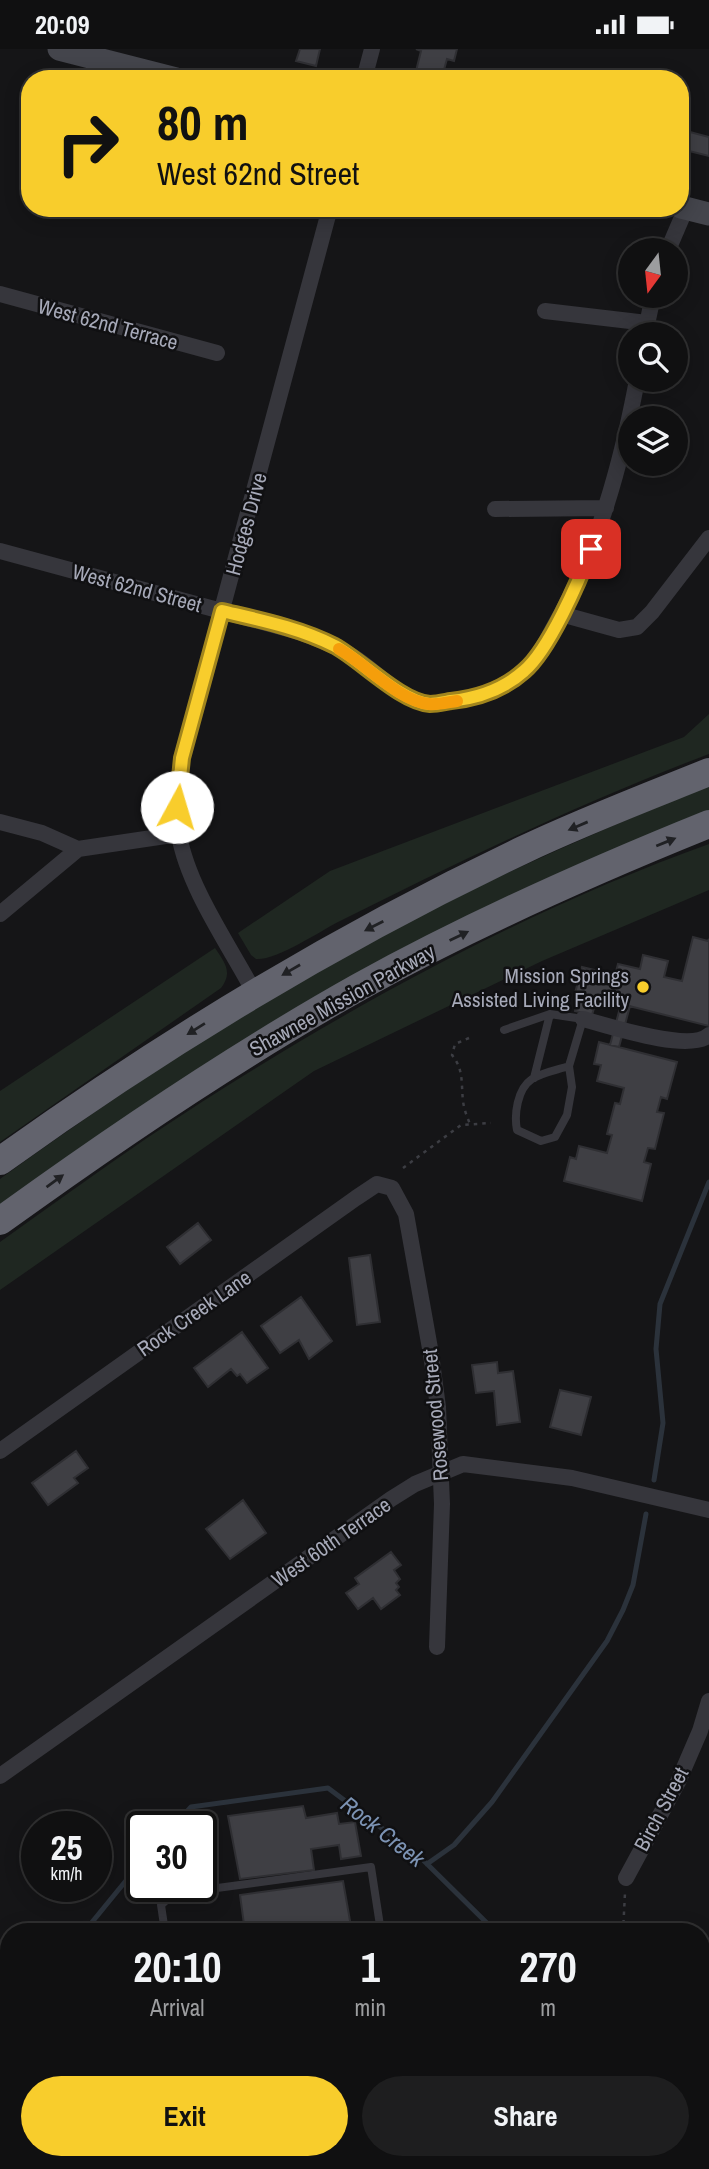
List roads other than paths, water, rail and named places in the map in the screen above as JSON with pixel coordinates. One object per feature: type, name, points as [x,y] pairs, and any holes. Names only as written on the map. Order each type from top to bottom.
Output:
[{"type":"highway","points":[[0,1161],[69,1111],[254,992],[329,949],[524,849],[709,772]]},
{"type":"highway","name":"Shawnee Mission Parkway","points":[[0,1221],[194,1087],[361,986],[548,893],[709,824]]},
{"type":"main road","points":[[59,49],[141,70]]},
{"type":"main road","points":[[689,209],[709,214]]},
{"type":"street","points":[[366,70],[372,49]]},
{"type":"street","name":"Hodges Drive","points":[[254,992],[193,880],[179,834],[177,807],[182,758],[329,217]]},
{"type":"street","points":[[672,238],[680,217]]},
{"type":"street","name":"West 62nd Terrace","points":[[0,294],[217,353]]},
{"type":"street","points":[[545,311],[618,324]]},
{"type":"street","name":"West 62nd Street","points":[[0,551],[289,629],[332,645],[369,668],[402,694],[429,704],[470,699],[502,687],[525,671],[537,657],[561,614],[583,570],[607,508],[635,392]]},
{"type":"street","points":[[495,509],[607,508]]},
{"type":"street","points":[[561,614],[619,631],[637,627],[652,612],[709,538]]},
{"type":"street","points":[[0,822],[42,833],[78,849]]},
{"type":"street","points":[[0,914],[78,849],[179,834]]},
{"type":"street","points":[[583,1019],[678,1042],[695,1042],[709,1035]]},
{"type":"street","name":"Rock Creek Lane","points":[[0,1451],[366,1191],[377,1184],[391,1188]]},
{"type":"street","name":"Rosewood Street","points":[[391,1188],[406,1214],[415,1254],[438,1407],[441,1472],[437,1647]]},
{"type":"street","name":"West 60th Terrace","points":[[0,1776],[391,1499],[441,1472],[463,1464],[520,1470],[572,1478],[709,1510]]},
{"type":"street","name":"Birch Street","points":[[626,1878],[678,1782],[700,1731],[709,1701]]},
{"type":"lane","points":[[534,1078],[550,1014]]},
{"type":"lane","points":[[504,1030],[550,1014],[583,1019],[569,1066],[572,1087],[567,1115],[555,1137],[541,1141],[517,1131],[515,1117],[520,1096],[528,1081],[569,1066]]},
{"type":"lane","points":[[164,1923],[161,1905],[173,1894],[370,1867],[379,1923]]},
{"type":"waterway","points":[[654,1480],[663,1423],[656,1349],[660,1304],[709,1182]]},
{"type":"waterway","points":[[427,1864],[454,1845],[492,1802],[607,1641],[633,1585],[646,1514]]},
{"type":"waterway","name":"Rock Creek","points":[[187,1811],[191,1807],[328,1788],[419,1856],[487,1923]]},
{"type":"waterway","name":"Rock Creek","points":[[91,1923],[126,1881]]},
{"type":"place","name":"Mission Springs Assisted Living Facility","points":[[643,987]]}]
